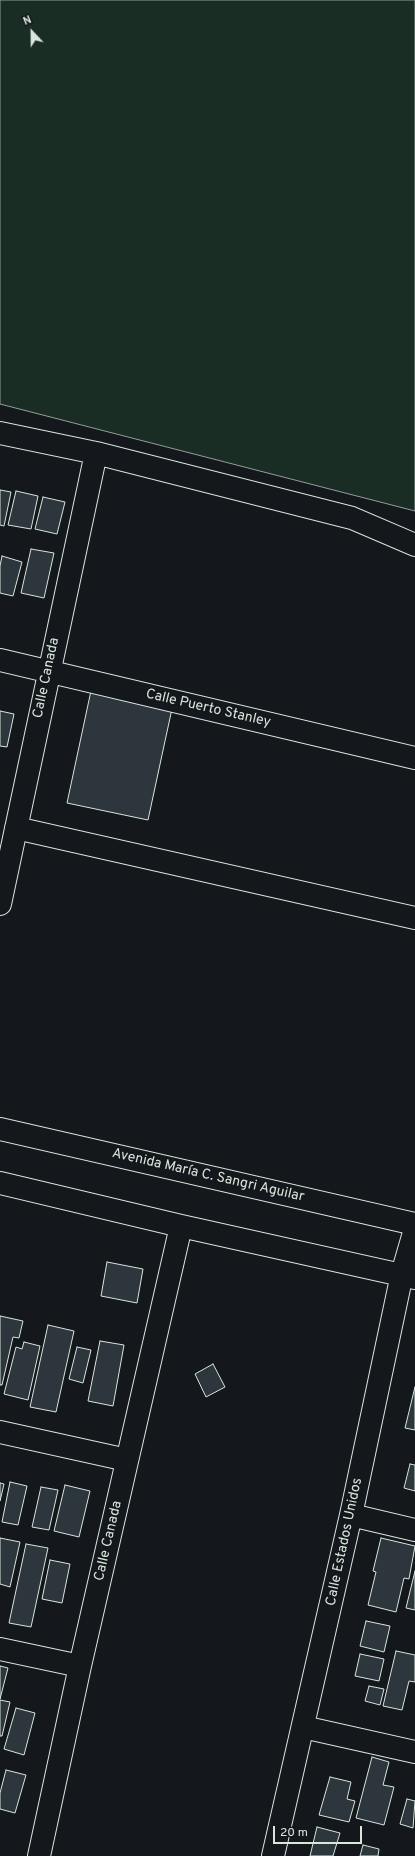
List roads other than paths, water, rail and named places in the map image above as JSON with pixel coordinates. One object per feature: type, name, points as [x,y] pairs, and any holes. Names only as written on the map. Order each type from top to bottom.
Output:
[{"type":"street","points":[[0,433],[96,453],[352,518],[415,545]]},
{"type":"street","name":"Calle Canada","points":[[0,904],[3,880],[16,828],[96,453]]},
{"type":"street","name":"Calle Puerto Stanley","points":[[0,660],[415,758]]},
{"type":"street","points":[[16,828],[415,918]]},
{"type":"street","name":"Avenida María C. Sangri Aguilar","points":[[0,1129],[415,1224]]},
{"type":"street","points":[[0,1183],[181,1226],[408,1276]]},
{"type":"street","name":"Calle Canada","points":[[39,1856],[80,1666],[181,1226]]},
{"type":"street","name":"Calle Estados Unidos","points":[[274,1856],[351,1515],[408,1276],[415,1229]]},
{"type":"street","points":[[0,1432],[127,1460]]},
{"type":"street","points":[[351,1515],[415,1530]]},
{"type":"street","points":[[0,1649],[80,1666]]},
{"type":"street","points":[[303,1727],[415,1752]]}]
